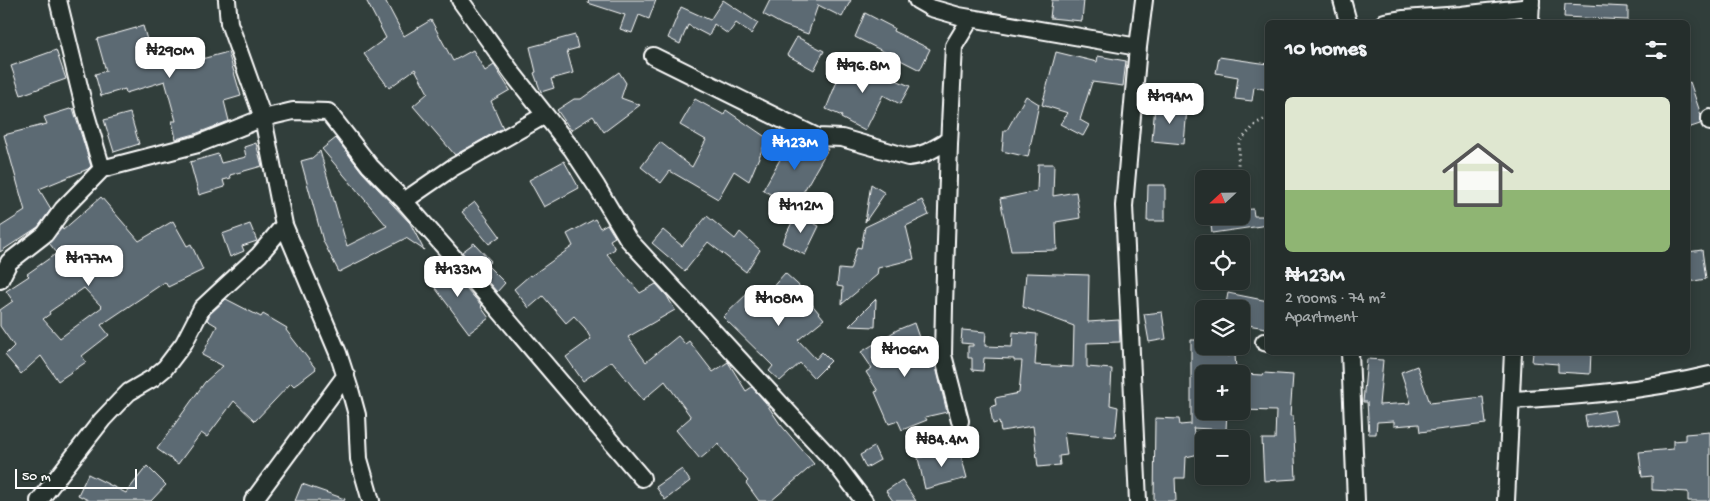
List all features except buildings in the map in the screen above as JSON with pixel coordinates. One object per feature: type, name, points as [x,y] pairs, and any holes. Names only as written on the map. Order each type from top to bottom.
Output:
[{"type":"street","points":[[58,0],[85,110],[102,169]]},
{"type":"street","points":[[227,0],[229,23],[263,118],[284,225],[346,375],[357,415],[359,459],[371,501]]},
{"type":"street","points":[[460,0],[512,74],[587,172],[628,239],[836,464],[864,501]]},
{"type":"street","points":[[917,0],[931,8],[971,18],[1138,46]]},
{"type":"street","points":[[1138,501],[1124,206],[1138,46],[1144,0]]},
{"type":"street","points":[[1342,0],[1347,20]]},
{"type":"street","points":[[1398,20],[1531,10]]},
{"type":"street","points":[[960,421],[943,355],[949,140],[954,46],[971,18]]},
{"type":"street","points":[[653,56],[817,138],[842,138],[908,157],[928,153],[949,140]]},
{"type":"street","points":[[0,280],[9,262],[45,234],[63,208],[102,169],[198,144],[263,118],[293,111],[328,112],[370,166],[404,201],[642,478]]},
{"type":"street","points":[[404,201],[452,168],[545,115]]},
{"type":"street","points":[[40,501],[102,420],[129,392],[153,378],[165,368],[184,343],[202,308],[259,254],[284,225]]},
{"type":"street","points":[[1350,355],[1356,501]]},
{"type":"street","points":[[1506,501],[1513,355]]},
{"type":"street","points":[[253,501],[346,375]]},
{"type":"street","points":[[1511,400],[1598,395],[1678,383],[1710,375]]},
{"type":"path","points":[[1237,170],[1239,142],[1257,122],[1265,119]]}]
